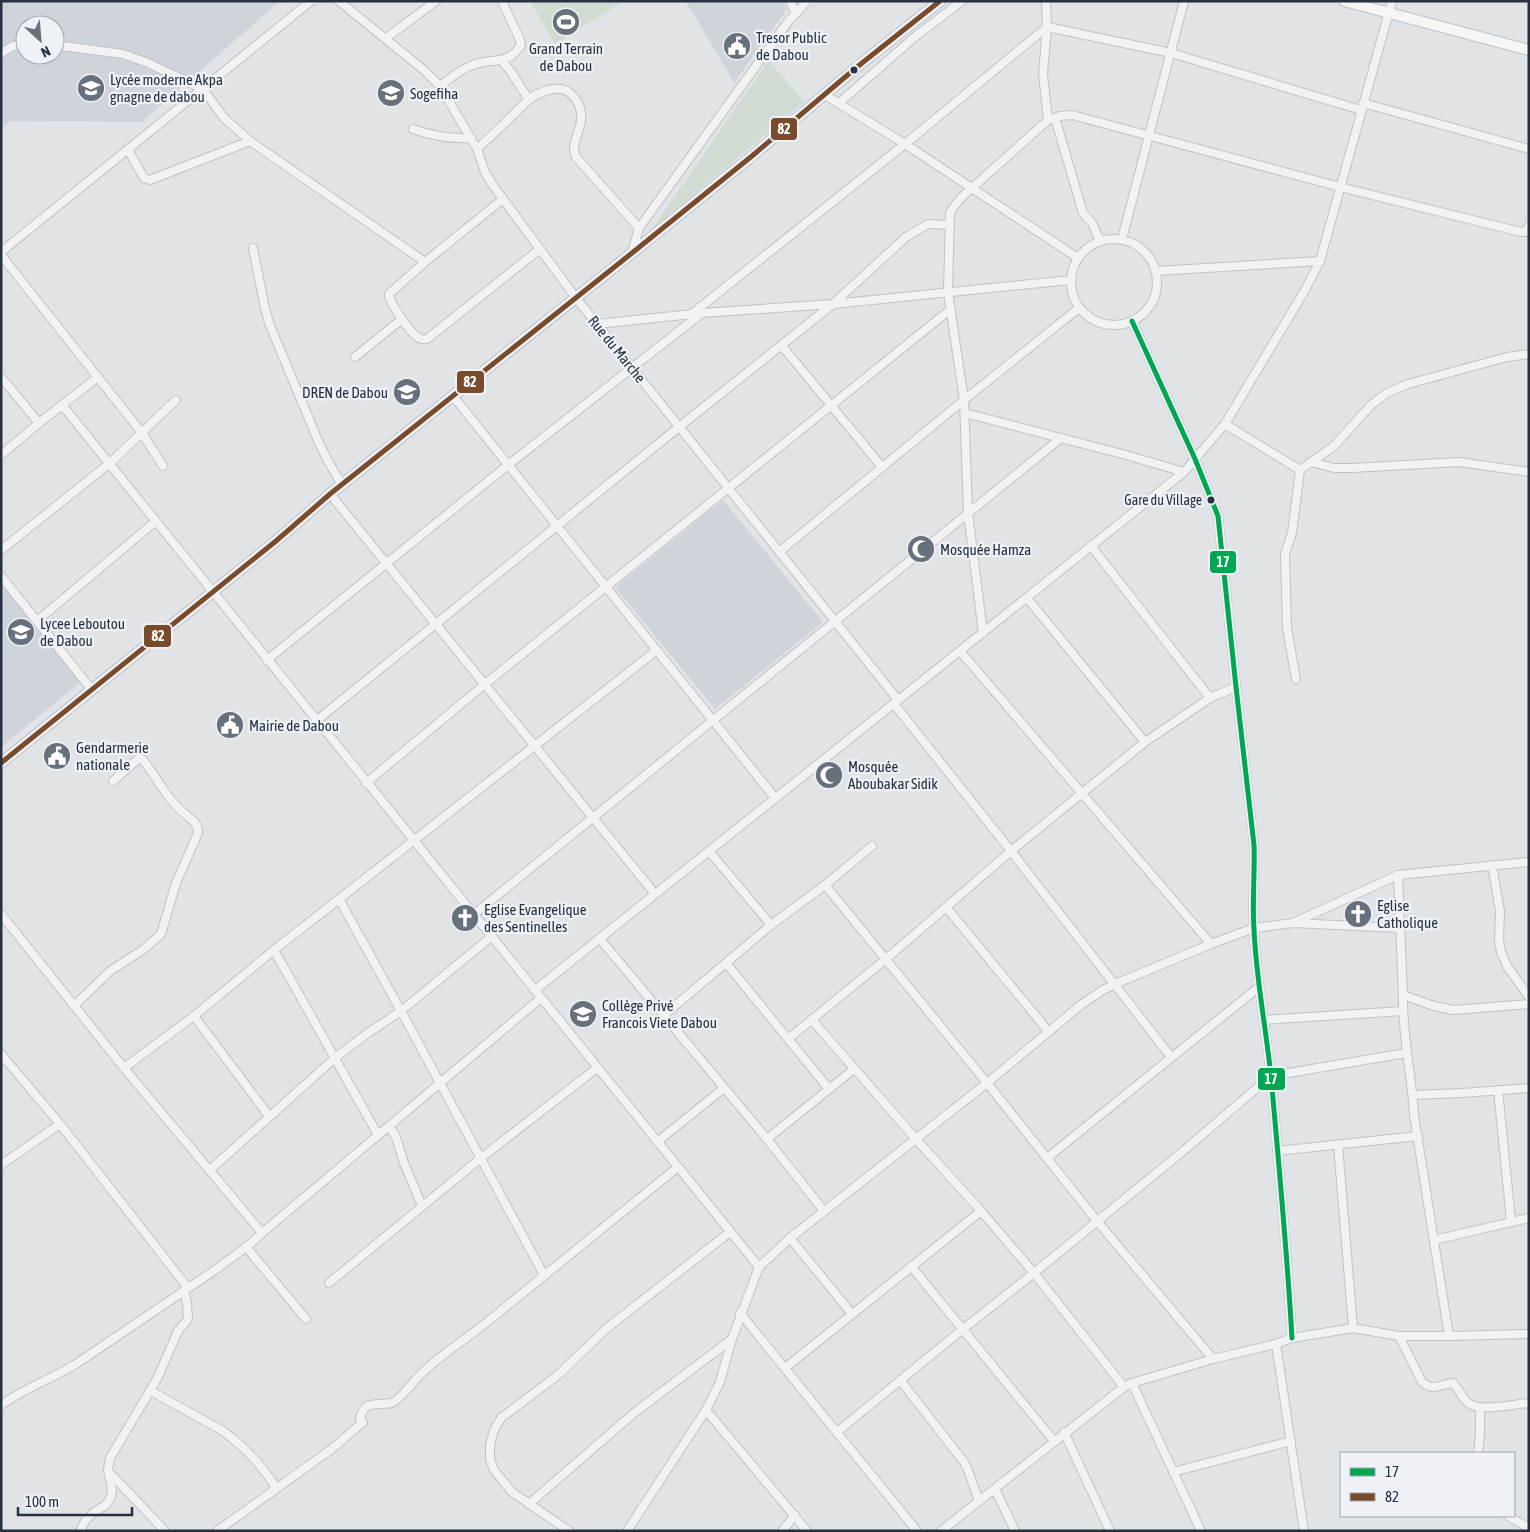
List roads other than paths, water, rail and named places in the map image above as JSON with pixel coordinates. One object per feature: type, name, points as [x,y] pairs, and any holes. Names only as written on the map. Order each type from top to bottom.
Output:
[{"type":"main road","points":[[1,763],[330,494],[632,253],[752,156],[857,67],[941,1]]},
{"type":"main road","points":[[1344,1],[1529,50]]},
{"type":"street","points":[[162,466],[142,433],[1,254],[311,1]]},
{"type":"street","name":"Rue du Marche","points":[[340,1],[386,38],[440,86],[478,149],[485,172],[492,184],[576,298],[835,622],[1171,1057]]},
{"type":"street","points":[[386,38],[436,1]]},
{"type":"street","points":[[440,86],[465,68],[475,64],[502,61],[521,46],[502,1]]},
{"type":"street","points":[[790,1],[796,13]]},
{"type":"street","points":[[632,253],[639,228],[787,23],[807,1]]},
{"type":"street","points":[[941,1],[948,11]]},
{"type":"street","points":[[838,103],[916,36],[962,1]]},
{"type":"street","points":[[1046,1],[1047,27],[1043,74],[1051,119],[1083,213],[1092,223],[1100,241]]},
{"type":"street","points":[[1122,240],[1184,1]]},
{"type":"street","points":[[535,990],[1184,472],[1225,424],[1306,290],[1320,261],[1392,1]]},
{"type":"street","points":[[912,23],[916,36]]},
{"type":"street","points":[[1047,27],[1171,53],[1362,106],[1529,149]]},
{"type":"street","points":[[692,314],[905,144],[1047,27]]},
{"type":"street","points":[[1,53],[15,46]]},
{"type":"street","points":[[65,46],[123,54],[148,63],[203,89],[224,118],[250,140],[425,262]]},
{"type":"street","points":[[502,61],[529,100]]},
{"type":"street","points":[[857,67],[866,78]]},
{"type":"street","points":[[478,149],[534,96],[557,88],[565,90],[578,103],[581,122],[573,146],[573,152],[639,228]]},
{"type":"street","points":[[825,95],[905,144],[1078,258]]},
{"type":"street","points":[[983,633],[968,513],[964,400],[948,292],[950,213],[954,204],[961,197],[1051,119],[1072,115],[1340,187],[1521,232],[1525,232],[1529,226]]},
{"type":"street","points":[[412,129],[439,137],[453,139],[471,138]]},
{"type":"street","points":[[128,150],[144,178],[150,180],[250,140]]},
{"type":"street","points":[[503,200],[425,262],[389,294],[392,305],[402,319],[416,337],[421,340],[426,339],[540,249]]},
{"type":"street","points":[[316,721],[782,346],[833,304],[912,233],[928,224],[950,224]]},
{"type":"street","points":[[1122,240],[1133,243],[1144,250],[1156,271],[1157,286],[1153,300],[1145,313],[1132,321],[1118,325],[1104,324],[1090,318],[1079,308],[1073,295],[1071,280],[1073,268],[1078,258],[1088,248],[1100,241],[1122,240]]},
{"type":"street","points":[[253,248],[269,323],[319,443],[342,485]]},
{"type":"street","points":[[1156,271],[1320,261]]},
{"type":"street","points":[[597,324],[702,313],[833,304],[1071,280]]},
{"type":"street","points":[[779,552],[1079,308]]},
{"type":"street","points":[[366,782],[951,309]]},
{"type":"street","points":[[267,660],[508,465],[702,313]]},
{"type":"street","points":[[355,357],[402,319]]},
{"type":"street","points":[[1132,321],[1195,459],[1218,516],[1254,846],[1254,928],[1259,987],[1271,1076],[1286,1236],[1292,1338]]},
{"type":"street","points":[[782,346],[882,467]]},
{"type":"street","points":[[1296,680],[1287,628],[1285,554],[1292,533],[1300,470],[1334,446],[1371,405],[1387,393],[1408,384],[1507,357],[1529,354]]},
{"type":"street","points":[[1,455],[98,377]]},
{"type":"street","points":[[1,378],[39,423]]},
{"type":"street","points":[[453,396],[775,798]]},
{"type":"street","points":[[1,550],[110,463],[176,400]]},
{"type":"street","points":[[62,405],[758,1266]]},
{"type":"street","points":[[965,413],[1184,472]]},
{"type":"street","points":[[1225,424],[1300,470]]},
{"type":"street","points":[[473,915],[1061,438]]},
{"type":"street","points":[[1311,462],[1334,468],[1459,462],[1529,472]]},
{"type":"street","points":[[330,494],[655,894]]},
{"type":"street","points":[[36,621],[156,521]]},
{"type":"street","points":[[1091,546],[1210,698]]},
{"type":"street","points":[[1,576],[92,690]]},
{"type":"street","points":[[1027,598],[1145,742]]},
{"type":"street","points":[[124,1068],[194,1016],[274,950],[657,650]]},
{"type":"street","points":[[960,651],[1211,944]]},
{"type":"street","points":[[788,1039],[886,960],[1011,851],[1145,742],[1210,698],[1236,687]]},
{"type":"street","points":[[74,1006],[110,971],[161,934],[176,883],[198,833],[196,822],[184,813],[166,794],[142,759],[138,759],[113,781]]},
{"type":"street","points":[[664,1015],[771,925],[872,846]]},
{"type":"street","points":[[709,851],[771,925]]},
{"type":"street","points":[[1294,923],[1398,875],[1529,862]]},
{"type":"street","points":[[1492,865],[1500,911],[1499,940],[1501,952],[1507,966],[1529,997]]},
{"type":"street","points":[[1398,875],[1406,1053],[1448,1336]]},
{"type":"street","points":[[824,885],[987,1083],[1097,1221],[1213,1359]]},
{"type":"street","points":[[339,899],[544,1275]]},
{"type":"street","points":[[946,907],[1049,1032]]},
{"type":"street","points":[[1,914],[124,1068],[262,1233]]},
{"type":"street","points":[[626,1531],[706,1410],[720,1382],[740,1313],[758,1266],[915,1138],[987,1083],[1082,1004],[1115,984],[1254,928],[1294,923],[1400,928]]},
{"type":"street","points":[[210,1170],[336,1057],[401,1011],[491,937]]},
{"type":"street","points":[[600,938],[767,1139],[824,1211]]},
{"type":"street","points":[[274,950],[336,1057],[378,1135]]},
{"type":"street","points":[[726,963],[829,1089]]},
{"type":"street","points":[[1047,1158],[1259,987]]},
{"type":"street","points":[[1403,996],[1453,1010],[1529,1004]]},
{"type":"street","points":[[1,1405],[23,1390],[60,1374],[76,1364],[246,1247],[541,998]]},
{"type":"street","points":[[1264,1020],[1403,1011]]},
{"type":"street","points":[[194,1016],[269,1116]]},
{"type":"street","points":[[812,1020],[981,1211],[1124,1387]]},
{"type":"street","points":[[838,1432],[963,1329],[1034,1274],[1271,1076],[1406,1053]]},
{"type":"street","points":[[2,1056],[60,1124],[186,1289],[188,1319],[178,1332],[158,1379],[110,1458],[108,1470],[112,1489],[111,1497],[107,1504],[85,1521],[80,1531]]},
{"type":"street","points":[[329,1283],[481,1158],[597,1068]]},
{"type":"street","points":[[767,1139],[854,1069]]},
{"type":"street","points":[[657,1142],[724,1088]]},
{"type":"street","points":[[1413,1095],[1462,1094],[1529,1088]]},
{"type":"street","points":[[1498,1090],[1512,1221]]},
{"type":"street","points":[[1,1165],[60,1124]]},
{"type":"street","points":[[390,1126],[422,1206]]},
{"type":"street","points":[[1277,1151],[1418,1136]]},
{"type":"street","points":[[1338,1145],[1353,1328]]},
{"type":"street","points":[[217,1531],[333,1448],[363,1422],[360,1418],[361,1412],[368,1405],[391,1403],[401,1397],[417,1377],[678,1167]]},
{"type":"street","points":[[785,1368],[981,1211]]},
{"type":"street","points":[[1434,1240],[1529,1218]]},
{"type":"street","points":[[569,1531],[512,1492],[494,1470],[490,1459],[490,1445],[494,1430],[501,1418],[558,1374],[607,1328],[730,1232]]},
{"type":"street","points":[[790,1238],[852,1314]]},
{"type":"street","points":[[246,1247],[306,1319]]},
{"type":"street","points":[[911,1266],[1054,1441]]},
{"type":"street","points":[[740,1313],[918,1531]]},
{"type":"street","points":[[941,1531],[1064,1432],[1132,1383],[1292,1338],[1353,1328],[1399,1336],[1529,1334]]},
{"type":"street","points":[[1399,1336],[1422,1382],[1427,1387],[1433,1388],[1453,1383],[1458,1387],[1468,1404],[1480,1408],[1529,1403]]},
{"type":"street","points":[[529,1504],[634,1413],[732,1339]]},
{"type":"street","points":[[1276,1344],[1304,1531]]},
{"type":"street","points":[[900,1380],[964,1462],[979,1501]]},
{"type":"street","points":[[1132,1383],[1201,1531]]},
{"type":"street","points":[[151,1390],[223,1430],[267,1473],[276,1488]]},
{"type":"street","points":[[1478,1452],[1480,1408]]},
{"type":"street","points":[[706,1410],[807,1531]]},
{"type":"street","points":[[1064,1432],[1110,1531]]},
{"type":"street","points":[[1173,1472],[1291,1441]]},
{"type":"street","points":[[108,1470],[165,1531]]},
{"type":"street","points":[[995,1488],[1015,1531]]},
{"type":"street","points":[[782,1531],[795,1515]]},
{"type":"street","points":[[1510,1517],[1529,1528]]},
{"type":"place","name":"Grand Terrain de Dabou","points":[[566,22]]},
{"type":"place","name":"Tresor Public de Dabou","points":[[737,46]]},
{"type":"place","name":"Lycée moderne Akpa gnagne de dabou","points":[[91,88]]},
{"type":"place","name":"Sogefiha","points":[[391,93]]},
{"type":"place","name":"DREN de Dabou","points":[[407,392]]},
{"type":"place","name":"Gare du Village","points":[[1211,500]]},
{"type":"place","name":"Mosquée Hamza","points":[[921,549]]},
{"type":"place","name":"Lycee Leboutou de Dabou","points":[[21,632]]},
{"type":"place","name":"Mairie de Dabou","points":[[230,725]]},
{"type":"place","name":"Gendarmerie nationale","points":[[57,756]]},
{"type":"place","name":"Mosquée Aboubakar Sidik","points":[[829,775]]},
{"type":"place","name":"Eglise Catholique","points":[[1358,914]]},
{"type":"place","name":"Eglise Evangelique des Sentinelles","points":[[465,918]]},
{"type":"place","name":"Collège Privé Francois Viete Dabou","points":[[583,1014]]}]
